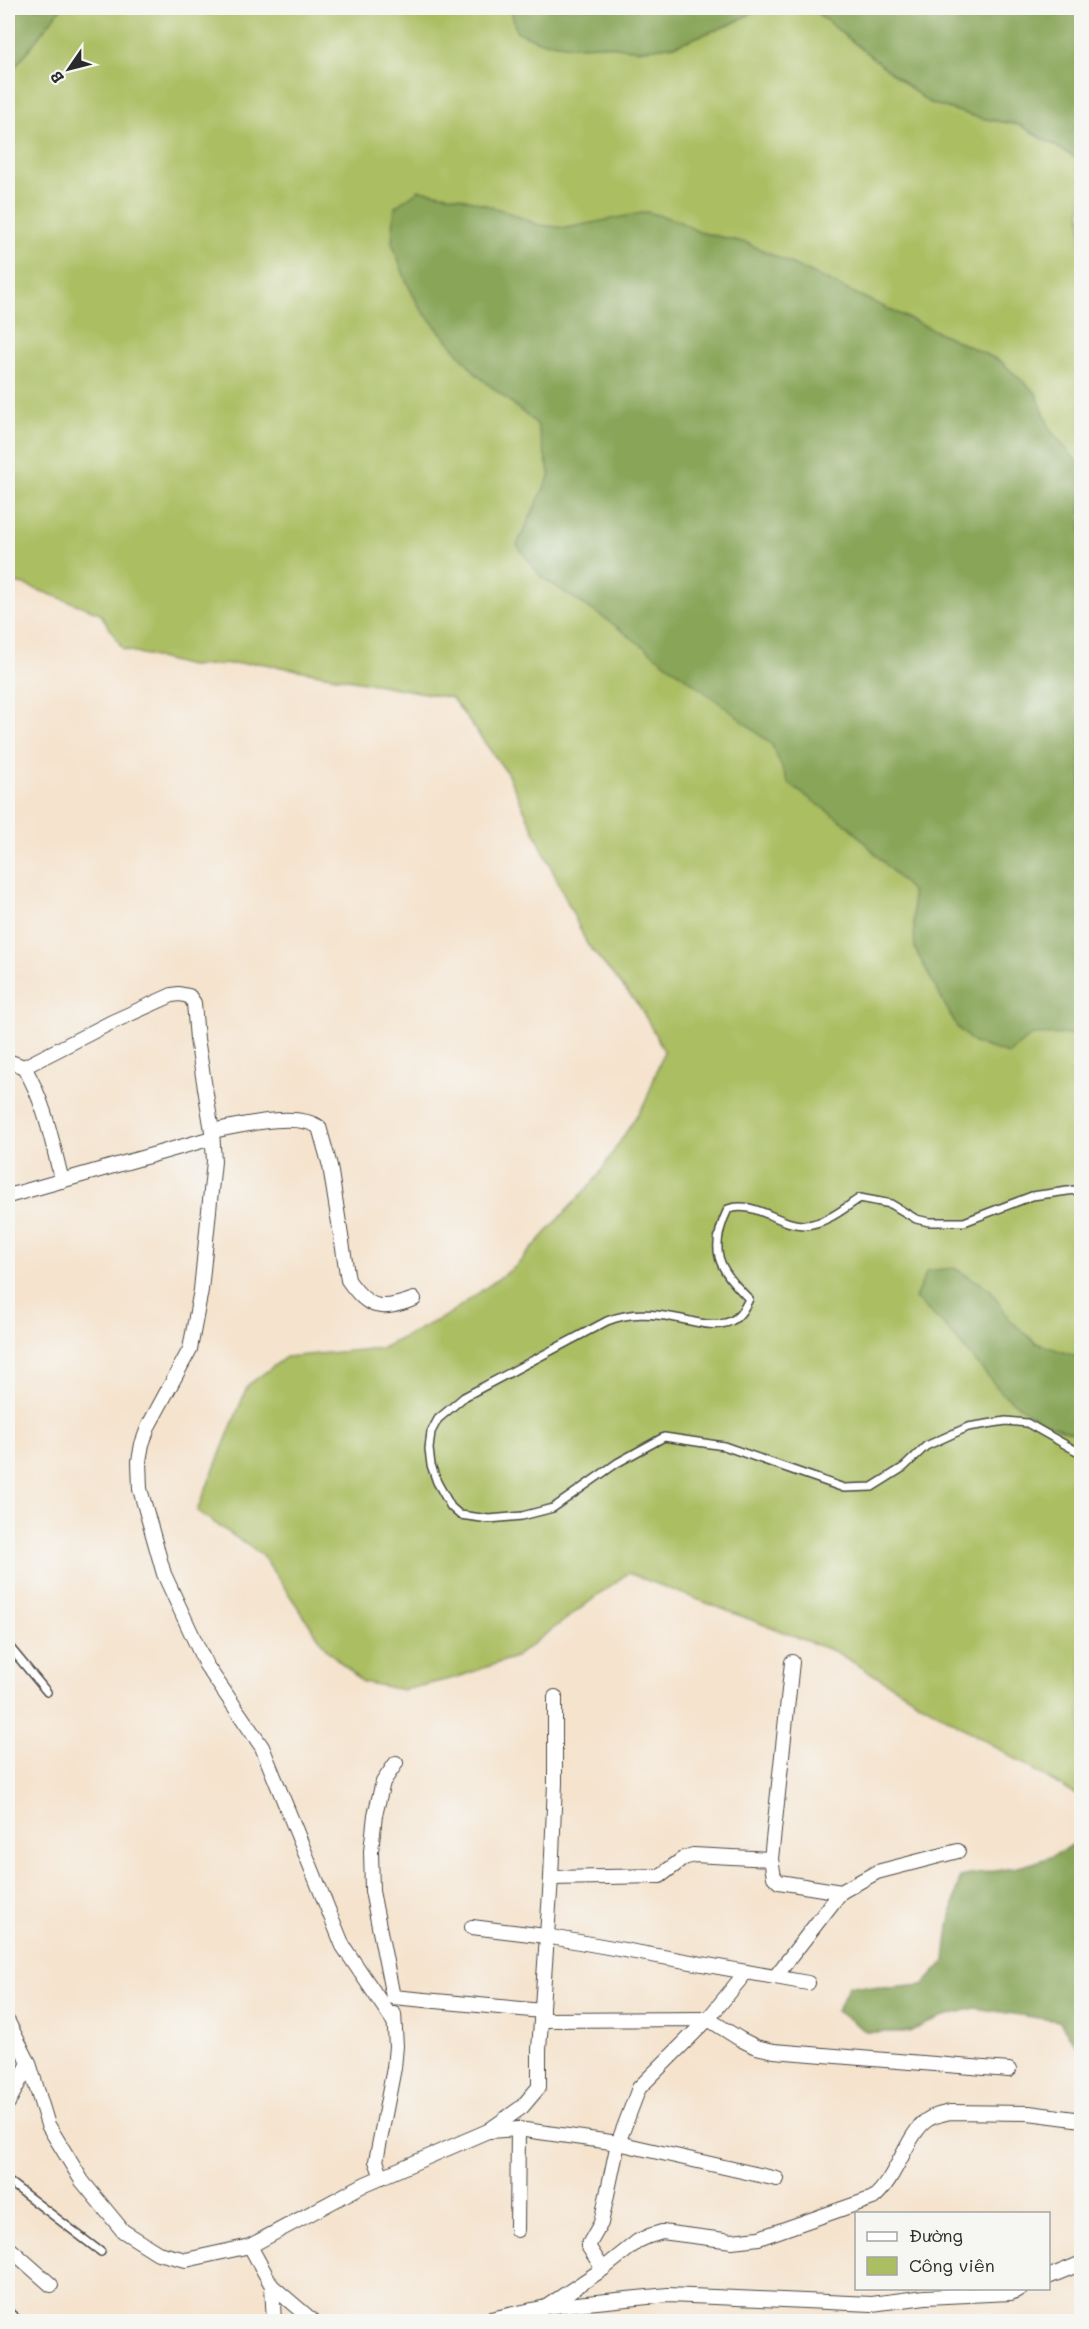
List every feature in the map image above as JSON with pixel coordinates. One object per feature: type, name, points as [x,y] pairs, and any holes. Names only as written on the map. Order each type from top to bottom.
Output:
[{"type":"street","points":[[24,1067],[110,1023],[172,995],[189,996],[194,1003],[214,1161],[201,1290],[190,1349],[149,1425],[142,1444],[139,1461],[140,1489],[164,1574],[206,1665],[262,1747],[343,1946],[394,2022]]},
{"type":"street","points":[[8,1061],[24,1067],[31,1079],[44,1114],[62,1181]]},
{"type":"street","points":[[8,1196],[250,1124],[307,1120],[319,1127],[330,1166],[348,1280],[368,1303],[394,1306],[414,1299]]},
{"type":"street","points":[[792,1662],[771,1859],[774,1877],[778,1882],[831,1890],[877,1872],[958,1851]]},
{"type":"street","points":[[8,2022],[29,2063],[48,2125],[82,2181],[123,2231],[158,2253],[186,2260],[249,2246],[382,2177],[488,2131],[522,2108],[539,2087],[555,1783],[555,1697]]},
{"type":"street","points":[[382,2177],[376,2161],[396,2046],[393,1996],[372,1891],[371,1851],[375,1815],[383,1782],[396,1763]]},
{"type":"street","points":[[551,1878],[660,1876],[684,1858],[693,1855],[771,1859]]},
{"type":"street","points":[[775,1977],[831,1890]]},
{"type":"street","points":[[472,1927],[546,1936],[808,1983]]},
{"type":"street","points":[[603,2269],[588,2246],[601,2223],[618,2144],[639,2088],[708,2019],[746,1972]]},
{"type":"street","points":[[393,1996],[541,2015],[708,2019],[756,2047],[774,2051],[1009,2070]]},
{"type":"street","points":[[8,2103],[29,2063]]},
{"type":"street","points":[[546,2307],[603,2269],[638,2241],[662,2232],[732,2241],[759,2238],[865,2202],[880,2193],[921,2126],[938,2115],[950,2112],[1029,2113],[1082,2120]]},
{"type":"street","points":[[488,2131],[518,2129],[618,2144],[777,2179]]},
{"type":"street","points":[[517,2230],[518,2129]]},
{"type":"street","points":[[249,2246],[272,2286],[314,2322]]},
{"type":"street","points":[[8,2247],[51,2285]]},
{"type":"street","points":[[1050,2276],[1082,2263]]},
{"type":"street","points":[[272,2286],[274,2322]]},
{"type":"street","points":[[477,2322],[546,2307],[668,2295],[872,2304],[925,2297],[1011,2293],[1019,2290]]},
{"type":"lane","points":[[1082,1189],[1032,1196],[964,1222],[929,1222],[916,1219],[891,1204],[860,1198],[826,1220],[808,1225],[796,1225],[740,1205],[728,1209],[717,1238],[717,1253],[732,1282],[749,1299],[743,1310],[732,1320],[717,1324],[701,1324],[678,1318],[639,1314],[623,1315],[607,1321],[464,1397],[438,1419],[431,1432],[429,1449],[431,1465],[437,1482],[451,1507],[460,1515],[489,1519],[522,1516],[553,1508],[617,1463],[664,1437],[724,1446],[844,1488],[872,1487],[904,1467],[926,1446],[968,1427],[1006,1421],[1027,1423],[1082,1454]]},
{"type":"lane","points":[[8,1645],[47,1692]]},
{"type":"lane","points":[[8,2181],[101,2252]]},
{"type":"lane","points":[[8,2311],[20,2322]]},
{"type":"green space","points":[[8,8],[61,8],[8,76]]},
{"type":"green space","points":[[61,8],[511,8],[516,31],[572,46],[602,45],[639,50],[676,45],[733,23],[761,8],[816,12],[928,102],[980,118],[1020,125],[1081,161],[1081,1798],[836,1652],[628,1573],[515,1657],[458,1677],[404,1690],[363,1682],[328,1651],[262,1555],[197,1511],[248,1385],[286,1357],[382,1348],[446,1316],[516,1266],[598,1176],[646,1101],[664,1051],[640,1007],[587,944],[507,773],[452,698],[259,663],[190,666],[123,649],[100,613],[25,585],[8,582],[8,76]]},
{"type":"green space","points":[[511,8],[761,8],[733,23],[676,45],[639,50],[602,45],[572,46],[538,41],[516,31]]},
{"type":"green space","points":[[761,8],[1081,8],[1081,161],[1020,125],[980,118],[928,102],[816,12]]},
{"type":"green space","points":[[419,190],[459,197],[502,210],[539,225],[566,228],[647,212],[676,220],[699,232],[747,243],[1000,361],[1036,393],[1051,431],[1081,466],[1081,1034],[1032,1035],[1008,1054],[974,1043],[957,1027],[915,949],[912,892],[850,827],[789,784],[772,745],[725,707],[606,619],[541,577],[517,545],[550,475],[537,424],[477,375],[420,308],[406,281],[392,242],[395,207]]},
{"type":"green space","points":[[954,1268],[990,1289],[1010,1320],[1036,1343],[1081,1358],[1081,1436],[1038,1420],[1003,1394],[946,1327],[915,1298],[927,1271]]},
{"type":"green space","points":[[1081,1838],[1081,2052],[1059,2021],[975,2008],[940,2017],[909,2032],[867,2032],[837,2011],[849,1985],[890,1988],[923,1985],[945,1961],[949,1926],[960,1877],[1009,1869],[1039,1861],[1068,1848]]}]
